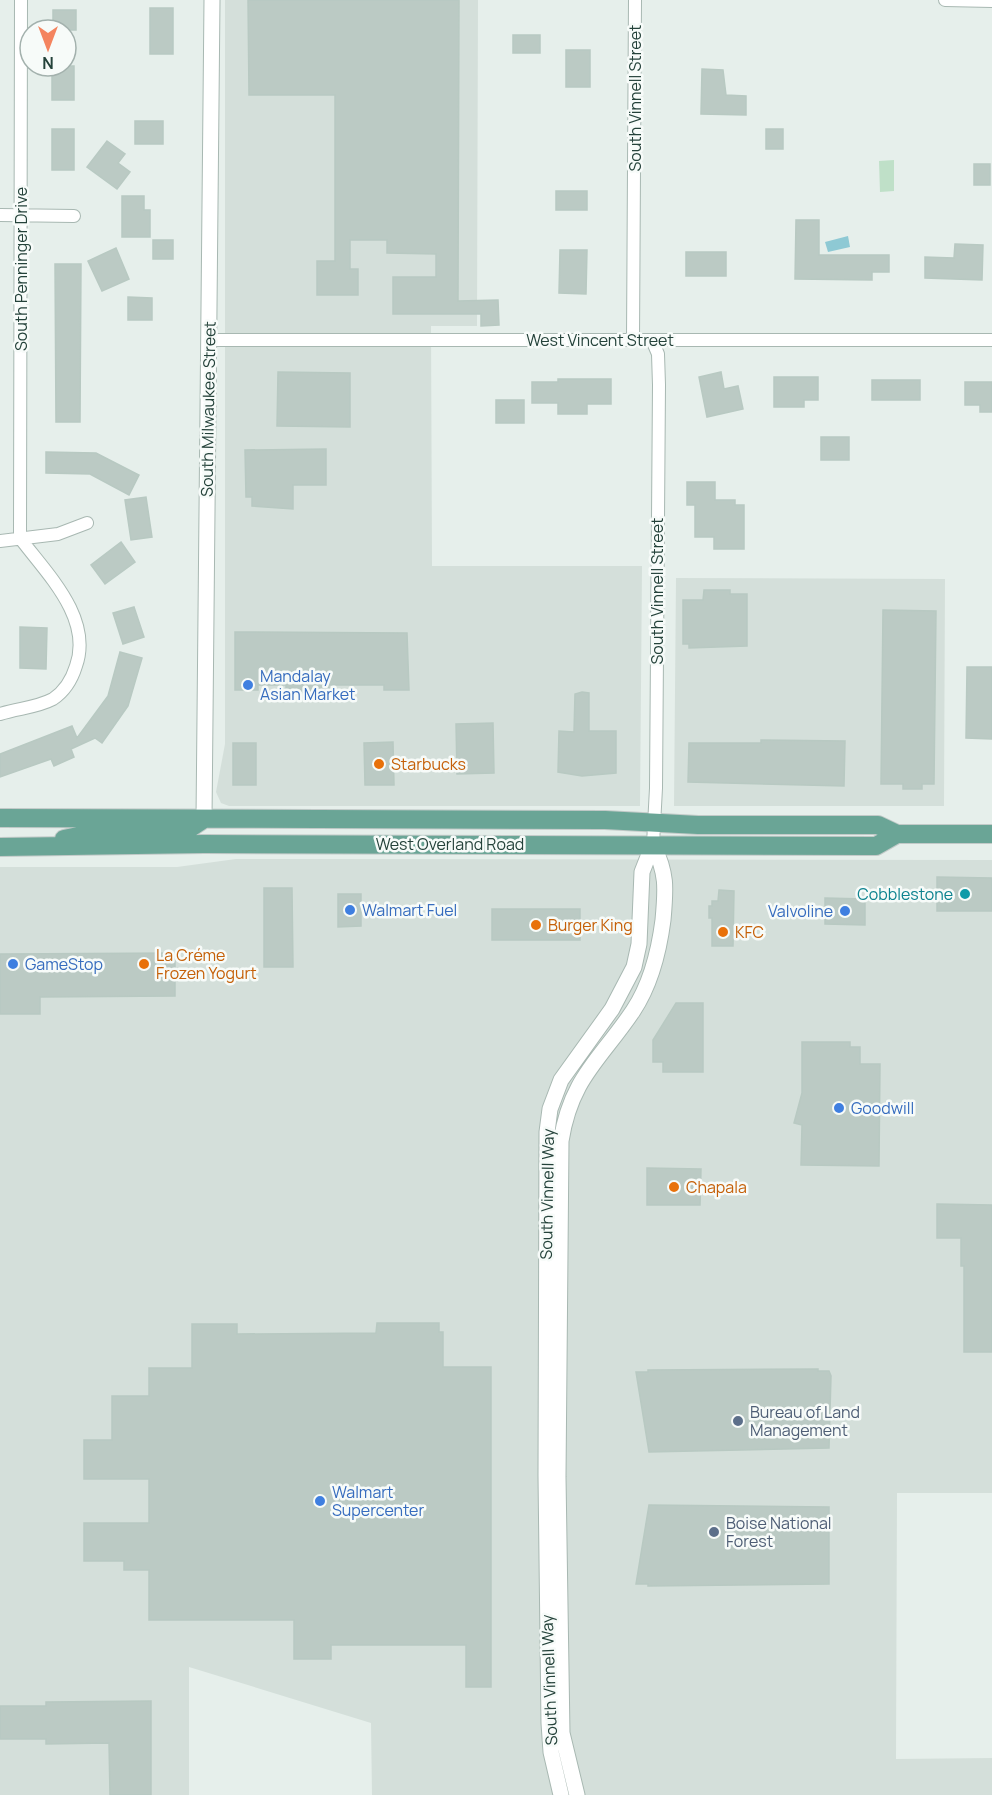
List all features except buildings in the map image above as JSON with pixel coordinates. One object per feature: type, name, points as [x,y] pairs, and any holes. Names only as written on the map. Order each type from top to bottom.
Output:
[{"type":"main road","name":"West Overland Road","points":[[0,818],[605,820],[654,823],[878,825],[897,834],[992,834]]},
{"type":"main road","points":[[0,830],[42,829],[96,818]]},
{"type":"main road","points":[[21,847],[97,832],[186,831],[204,819]]},
{"type":"main road","points":[[204,843],[221,831],[306,831],[340,819]]},
{"type":"main road","name":"West Overland Road","points":[[0,847],[204,843],[876,846],[897,834]]},
{"type":"street","name":"South Penninger Drive","points":[[20,538],[21,0]]},
{"type":"street","name":"South Milwaukee Street","points":[[204,819],[212,0]]},
{"type":"street","name":"South Vinnell Street","points":[[633,339],[636,0]]},
{"type":"street","points":[[945,0],[992,0]]},
{"type":"street","points":[[0,215],[74,216]]},
{"type":"street","name":"South Vinnell Street","points":[[652,339],[658,354],[659,386],[653,844]]},
{"type":"street","name":"West Vincent Street","points":[[209,340],[992,340]]},
{"type":"street","points":[[0,541],[58,534],[87,523]]},
{"type":"street","points":[[0,714],[33,707],[54,698],[71,681],[80,657],[79,632],[70,606],[20,538]]},
{"type":"street","name":"South Vinnell Way","points":[[561,1795],[551,1752],[549,1723],[558,1477],[561,1141],[565,1119],[575,1090],[634,1010],[650,978],[660,944],[665,877],[653,844]]},
{"type":"street","name":"South Vinnell Way","points":[[577,1795],[562,1733],[554,1625],[546,1156],[550,1109],[561,1080],[612,1009],[634,967],[639,944],[642,872],[653,844]]},
{"type":"shaded area","points":[[225,0],[478,0],[477,326],[431,326],[432,566],[642,566],[640,806],[229,806],[221,803],[216,792],[225,744]]},
{"type":"shaded area","points":[[676,578],[945,579],[944,806],[674,806]]},
{"type":"shaded area","points":[[236,859],[992,860],[992,1493],[897,1493],[896,1759],[992,1758],[992,1795],[372,1795],[371,1723],[189,1667],[189,1795],[0,1795],[0,867],[177,867]]},
{"type":"green space","points":[[894,160],[894,191],[880,192],[879,161]]},
{"type":"water","points":[[848,236],[850,247],[828,252],[825,242]]},
{"type":"place","name":"Mandalay Asian Market","points":[[248,685]]},
{"type":"place","name":"Starbucks","points":[[379,764]]},
{"type":"place","name":"Cobblestone","points":[[965,894]]},
{"type":"place","name":"Walmart Fuel","points":[[350,910]]},
{"type":"place","name":"Valvoline","points":[[845,911]]},
{"type":"place","name":"Burger King","points":[[536,925]]},
{"type":"place","name":"KFC","points":[[723,932]]},
{"type":"place","name":"GameStop","points":[[13,964]]},
{"type":"place","name":"La Créme Frozen Yogurt","points":[[144,964]]},
{"type":"place","name":"Goodwill","points":[[839,1108]]},
{"type":"place","name":"Chapala","points":[[674,1187]]},
{"type":"place","name":"Bureau of Land Management","points":[[738,1421]]},
{"type":"place","name":"Walmart Supercenter","points":[[320,1501]]},
{"type":"place","name":"Boise National Forest","points":[[714,1532]]}]
